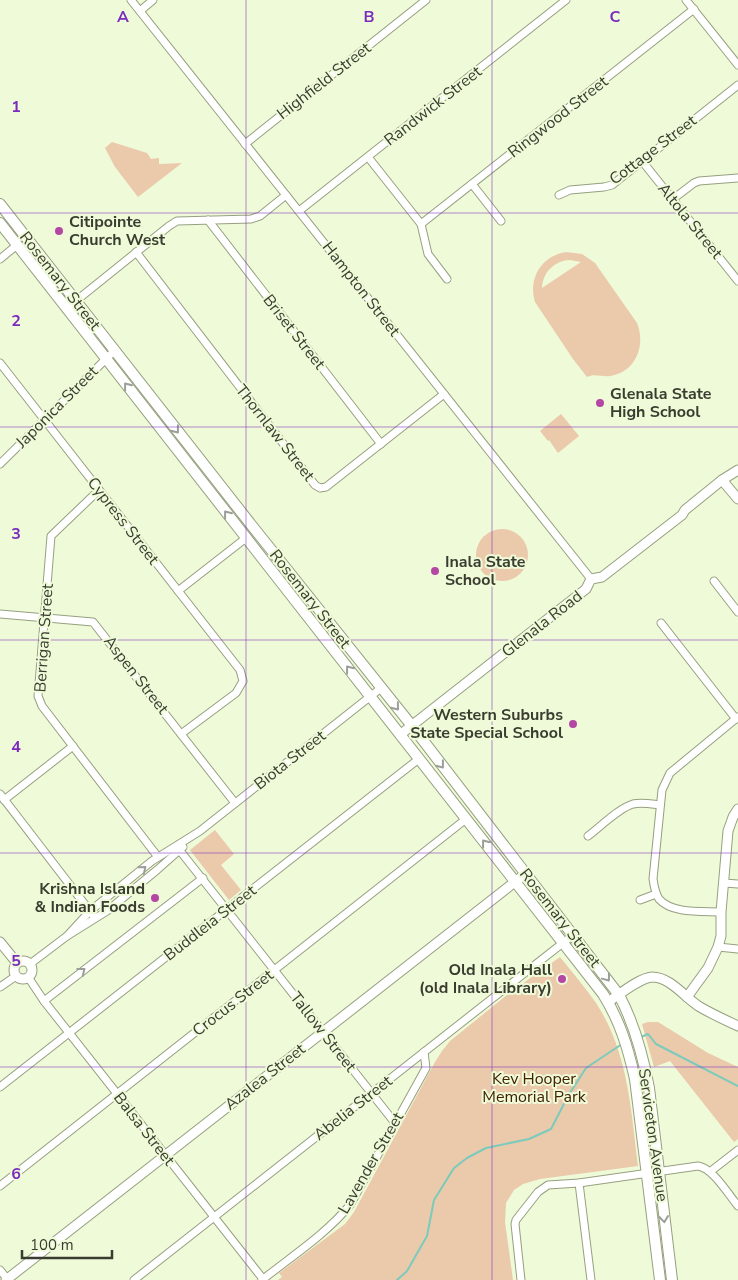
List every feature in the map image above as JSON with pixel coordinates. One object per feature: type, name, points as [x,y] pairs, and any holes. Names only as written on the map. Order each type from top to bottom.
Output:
[{"type":"main road","name":"Rosemary Street","points":[[0,204],[114,351],[412,726],[619,995]]},
{"type":"main road","name":"Rosemary Street","points":[[0,223],[420,758],[608,1002]]},
{"type":"main road","name":"Serviceton Avenue","points":[[619,995],[629,1014],[649,1088],[660,1280]]},
{"type":"main road","name":"Serviceton Avenue","points":[[608,1002],[619,1022],[635,1079],[672,1280]]},
{"type":"street","name":"Hampton Street","points":[[131,0],[591,579]]},
{"type":"street","points":[[140,11],[153,0]]},
{"type":"street","name":"Highfield Street","points":[[246,144],[426,0]]},
{"type":"street","name":"Randwick Street","points":[[299,211],[566,0]]},
{"type":"street","points":[[686,0],[738,65]]},
{"type":"street","name":"Ringwood Street","points":[[422,224],[694,10]]},
{"type":"street","name":"Cottage Street","points":[[559,195],[570,190],[612,185],[738,84]]},
{"type":"street","points":[[368,157],[422,224],[428,254],[447,279]]},
{"type":"street","name":"Altola Street","points":[[642,161],[738,281]]},
{"type":"street","points":[[673,199],[694,183],[738,178]]},
{"type":"street","points":[[472,184],[501,221]]},
{"type":"street","points":[[67,308],[169,226],[177,222],[251,219],[260,216],[286,195]]},
{"type":"street","name":"Briset Street","points":[[208,220],[381,444]]},
{"type":"street","points":[[0,259],[17,245]]},
{"type":"street","name":"Thornlaw Street","points":[[136,252],[315,485],[320,488],[326,487],[444,394]]},
{"type":"street","name":"Japonica Street","points":[[0,464],[114,351]]},
{"type":"street","name":"Cypress Street","points":[[0,363],[240,670],[243,681],[236,693],[181,734]]},
{"type":"street","name":"Glenala Road","points":[[401,734],[586,589],[591,579],[602,577],[682,515],[688,514],[738,470]]},
{"type":"street","points":[[724,482],[738,499]]},
{"type":"street","name":"Berrigan Street","points":[[99,490],[51,536],[38,696],[42,706],[158,857]]},
{"type":"street","points":[[178,591],[246,538]]},
{"type":"street","points":[[714,581],[738,612]]},
{"type":"street","name":"Aspen Street","points":[[0,614],[93,622],[235,803]]},
{"type":"street","points":[[661,623],[737,718],[670,773],[662,790],[654,880],[656,894],[665,904],[674,908],[721,912]]},
{"type":"street","name":"Biota Street","points":[[30,964],[67,936],[96,919],[157,870],[178,848],[381,688]]},
{"type":"street","points":[[73,746],[2,797],[96,919]]},
{"type":"street","name":"Buddleia Street","points":[[0,1087],[420,758]]},
{"type":"street","points":[[588,836],[630,805],[640,803],[660,805]]},
{"type":"street","points":[[687,997],[708,968],[721,936],[721,912],[728,831],[732,817],[738,809]]},
{"type":"street","name":"Crocus Street","points":[[0,1186],[466,819]]},
{"type":"street","name":"Biota Street","points":[[67,936],[90,912],[158,857],[178,848]]},
{"type":"street","name":"Tallow Street","points":[[178,848],[395,1123]]},
{"type":"street","name":"Azalea Street","points":[[7,1280],[525,874]]},
{"type":"street","points":[[44,1001],[203,878]]},
{"type":"street","points":[[724,884],[738,884]]},
{"type":"street","points":[[640,900],[656,894]]},
{"type":"street","name":"Abelia Street","points":[[134,1280],[573,935]]},
{"type":"street","points":[[0,942],[17,963]]},
{"type":"street","points":[[718,946],[738,949]]},
{"type":"street","points":[[25,961],[30,964],[31,972],[28,977],[23,979],[16,976],[14,968],[17,963],[25,961]]},
{"type":"street","points":[[0,987],[16,976]]},
{"type":"street","name":"Balsa Street","points":[[28,977],[44,1001],[262,1280]]},
{"type":"street","points":[[608,1002],[643,980],[661,979],[671,984],[698,1006],[738,1026]]},
{"type":"street","name":"Lavender Street","points":[[262,1280],[338,1219],[350,1205],[426,1068],[424,1052]]},
{"type":"street","points":[[414,1060],[422,1074]]},
{"type":"street","points":[[710,1171],[738,1150]]},
{"type":"street","points":[[521,1280],[514,1228],[516,1220],[542,1188],[548,1185],[579,1183],[698,1166],[705,1167],[710,1171],[738,1206]]},
{"type":"street","points":[[579,1183],[591,1280]]},
{"type":"street","points":[[0,1270],[7,1280]]},
{"type":"green space","points":[[112,142],[147,153],[151,159],[159,158],[159,164],[182,163],[138,197],[115,167],[105,148]]},
{"type":"green space","points":[[566,252],[582,254],[595,263],[637,323],[640,340],[637,356],[626,369],[619,373],[610,376],[592,375],[587,377],[535,302],[533,285],[538,270],[557,254]],"holes":[[[570,260],[581,262],[542,288],[547,272],[554,265]]]},
{"type":"green space","points":[[561,414],[579,436],[558,453],[540,431]]},
{"type":"green space","points":[[497,529],[507,529],[521,536],[528,550],[528,560],[521,574],[507,581],[497,581],[487,577],[480,570],[476,560],[476,550],[480,540],[487,533]]},
{"type":"green space","points":[[215,830],[234,854],[221,865],[241,890],[229,900],[190,850]]},
{"type":"green space","name":"Kev Hooper Memorial Park","points":[[560,957],[596,1003],[607,1021],[615,1041],[622,1061],[630,1102],[638,1166],[540,1179],[523,1184],[514,1190],[506,1203],[505,1222],[513,1280],[278,1280],[282,1277],[279,1273],[345,1224],[354,1212],[435,1062],[450,1041],[512,991]]},
{"type":"green space","points":[[658,1022],[708,1053],[738,1067],[738,1139],[734,1142],[670,1061],[654,1067],[642,1024]]},
{"type":"waterway","points":[[641,1037],[648,1034],[656,1044],[738,1086]]},
{"type":"waterway","points":[[397,1280],[407,1271],[427,1236],[434,1200],[454,1168],[467,1158],[486,1148],[529,1139],[551,1129],[568,1096],[586,1068],[622,1044]]},
{"type":"place","name":"Citipointe Church West","points":[[59,231]]},
{"type":"place","name":"Glenala State High School","points":[[600,403]]},
{"type":"place","name":"Inala State School","points":[[435,571]]},
{"type":"place","name":"Western Suburbs State Special School","points":[[573,724]]},
{"type":"place","name":"Krishna Island & Indian Foods","points":[[155,898]]},
{"type":"place","name":"Old Inala Hall (old Inala Library)","points":[[562,979]]}]
